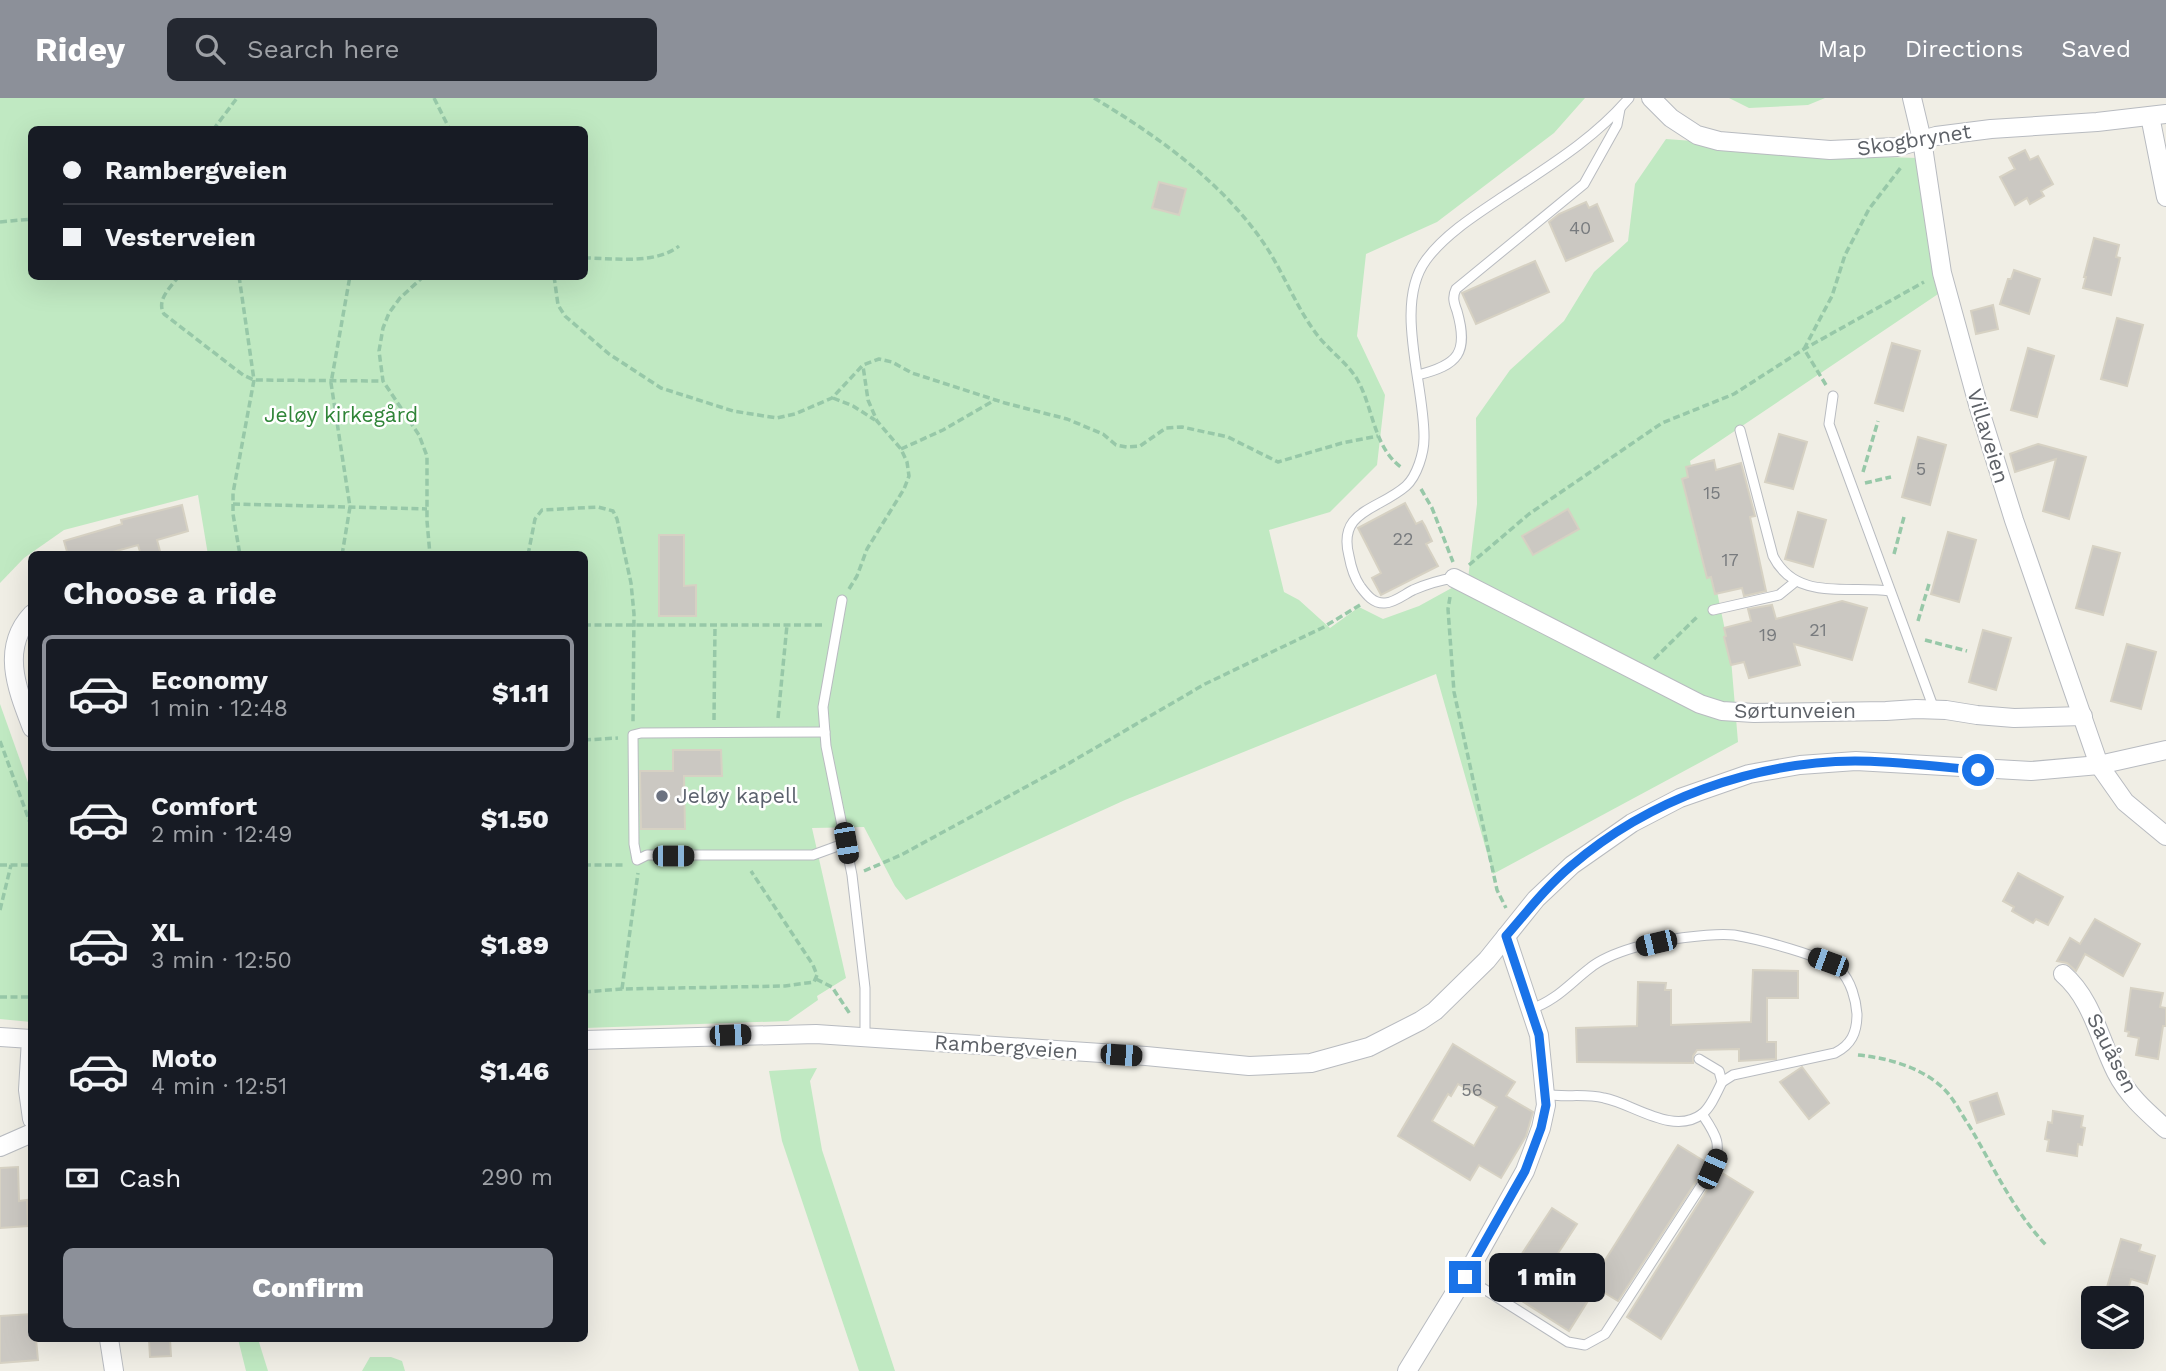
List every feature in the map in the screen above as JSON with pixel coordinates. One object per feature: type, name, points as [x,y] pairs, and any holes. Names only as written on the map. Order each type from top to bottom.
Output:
[{"type":"street","name":"Skogbrynet","points":[[1651,98],[1685,129],[1719,142],[1830,150],[1897,147],[1958,132],[2158,115],[2166,197]]},
{"type":"street","name":"Villaveien","points":[[1912,98],[1922,140],[1942,273],[1979,408],[2014,520],[2099,765]]},
{"type":"street","name":"Sørtunveien","points":[[1454,578],[1700,704],[1722,711],[1792,713],[1934,709],[2014,718],[2083,716]]},
{"type":"street","points":[[28,618],[14,640],[11,663],[28,716]]},
{"type":"street","name":"Rambergveien","points":[[588,1040],[757,1034],[866,1037],[1146,1056],[1249,1066],[1311,1063],[1369,1047],[1420,1021],[1452,996],[1553,882],[1572,865],[1611,836],[1680,798],[1749,774],[1800,765],[1856,761],[2031,771],[2099,765],[2166,750]]},
{"type":"street","points":[[2099,765],[2125,802],[2166,836]]},
{"type":"street","points":[[1407,1371],[1465,1277],[1525,1171],[1541,1128],[1546,1105],[1539,1035],[1510,931]]},
{"type":"street","name":"Sauåsen","points":[[2063,974],[2077,986],[2085,999],[2126,1088],[2138,1104],[2166,1129]]},
{"type":"street","points":[[0,1037],[28,1039]]},
{"type":"street","points":[[0,1147],[28,1135]]},
{"type":"street","points":[[109,1342],[114,1371]]},
{"type":"lane","points":[[1454,578],[1426,585],[1387,604],[1370,599],[1353,571],[1347,548],[1346,534],[1354,518],[1406,486],[1414,477],[1425,439],[1413,333],[1412,298],[1425,261],[1457,230],[1483,210],[1581,145],[1629,98]]},
{"type":"lane","points":[[1418,375],[1442,369],[1460,349],[1463,334],[1453,297],[1455,289],[1584,184],[1617,125],[1620,109]]},
{"type":"lane","points":[[1833,396],[1829,424],[1934,709]]},
{"type":"lane","points":[[1740,430],[1773,556],[1782,572],[1796,582],[1818,587],[1890,592]]},
{"type":"lane","points":[[1713,610],[1779,595],[1796,582]]},
{"type":"lane","points":[[842,600],[823,707],[837,808],[852,875],[865,988],[866,1037]]},
{"type":"lane","points":[[825,732],[633,735],[633,830],[637,860],[647,855],[813,855],[846,843]]},
{"type":"lane","points":[[1530,1010],[1548,1004],[1592,966],[1632,949],[1680,938],[1732,935],[1828,962],[1842,972],[1851,986],[1857,1013],[1853,1039],[1844,1048],[1835,1053],[1733,1075],[1722,1082],[1702,1114],[1688,1119],[1656,1119],[1627,1105],[1604,1098],[1545,1094]]},
{"type":"lane","points":[[1699,1059],[1718,1071],[1722,1082]]},
{"type":"lane","points":[[1465,1277],[1568,1342],[1585,1345],[1605,1334],[1712,1169],[1718,1154],[1716,1135],[1702,1114]]},
{"type":"path","points":[[217,126],[237,98]]},
{"type":"path","points":[[434,98],[448,126]]},
{"type":"path","points":[[1094,98],[1141,126],[1219,190],[1250,224],[1268,249],[1317,335],[1356,377],[1366,397],[1378,436],[1392,461],[1414,477],[1432,508],[1453,559],[1454,578],[1448,610],[1454,692],[1497,890],[1510,931]]},
{"type":"path","points":[[1804,349],[1832,296],[1845,255],[1869,209],[1922,140]]},
{"type":"path","points":[[0,222],[28,219]]},
{"type":"path","points":[[588,258],[654,257],[670,253],[679,246]]},
{"type":"path","points":[[1454,578],[1530,514],[1662,423],[1734,394],[1804,349],[1942,273]]},
{"type":"path","points":[[175,280],[162,299],[161,309],[164,314],[220,359],[254,380],[331,383],[383,381]]},
{"type":"path","points":[[239,551],[233,493],[254,380],[240,280]]},
{"type":"path","points":[[343,551],[350,508],[331,383],[349,280]]},
{"type":"path","points":[[420,280],[400,298],[389,313],[379,351],[383,381],[424,445],[428,464],[430,551]]},
{"type":"path","points":[[555,280],[558,304],[576,327],[624,365],[662,388],[733,411],[777,418],[794,414],[832,398],[863,365],[878,359],[996,400],[1067,419],[1103,434],[1116,445],[1127,447],[1140,446],[1166,428],[1182,427],[1228,437],[1278,462],[1342,443],[1378,436]]},
{"type":"path","points":[[1804,349],[1833,396]]},
{"type":"path","points":[[863,365],[869,400],[877,421]]},
{"type":"path","points":[[832,398],[853,406],[877,421],[901,449],[909,476],[842,600]]},
{"type":"path","points":[[901,449],[943,430],[996,400]]},
{"type":"path","points":[[1878,421],[1860,485],[1891,477]]},
{"type":"path","points":[[233,504],[427,509]]},
{"type":"path","points":[[529,551],[535,519],[542,510],[598,507],[613,511],[617,519],[631,583],[634,626],[633,735],[588,740]]},
{"type":"path","points":[[1886,580],[1904,517]]},
{"type":"path","points":[[1909,639],[1915,631],[1929,584]]},
{"type":"path","points":[[852,875],[901,855],[1066,765],[1205,684],[1322,628],[1370,599]]},
{"type":"path","points":[[1641,673],[1702,613],[1713,610]]},
{"type":"path","points":[[588,625],[838,625]]},
{"type":"path","points":[[776,734],[787,625]]},
{"type":"path","points":[[713,733],[715,626]]},
{"type":"path","points":[[1909,639],[1920,639],[1967,651]]},
{"type":"path","points":[[0,741],[28,817]]},
{"type":"path","points":[[750,856],[754,878],[813,965],[817,979],[832,987],[866,1037]]},
{"type":"path","points":[[588,865],[627,865],[637,860],[637,892],[622,989]]},
{"type":"path","points":[[0,865],[28,864]]},
{"type":"path","points":[[0,910],[11,865]]},
{"type":"path","points":[[588,992],[800,985],[817,979]]},
{"type":"path","points":[[0,997],[28,997]]},
{"type":"path","points":[[1844,1048],[1851,1054],[1876,1056],[1907,1066],[1940,1085],[1950,1095],[2015,1208],[2046,1245]]},
{"type":"green space","name":"Jeløy kirkegård","points":[[0,98],[1585,98],[1554,133],[1437,222],[1366,254],[1357,336],[1385,395],[1377,465],[1330,512],[1269,530],[1284,592],[1299,600],[1330,628],[1359,607],[1383,619],[1419,606],[1468,579],[1477,504],[1476,418],[1510,370],[1564,321],[1594,272],[1628,241],[1635,184],[1666,139],[1693,141],[1751,153],[1918,158],[1947,288],[1690,461],[1731,659],[1738,742],[1493,874],[1436,674],[1125,800],[906,900],[895,886],[864,827],[812,828],[846,978],[817,996],[818,1000],[788,1021],[588,1028],[588,551],[207,551],[198,495],[64,530],[34,551],[28,551],[0,583]]},
{"type":"green space","points":[[1729,98],[1825,98],[1808,105],[1749,108]]},
{"type":"green space","points":[[0,704],[28,783],[28,1022],[0,1019]]},
{"type":"green space","points":[[817,1068],[810,1081],[822,1150],[895,1371],[859,1371],[782,1141],[769,1071]]},
{"type":"green space","points":[[239,1342],[259,1342],[268,1371],[246,1371]]},
{"type":"green space","points":[[370,1357],[391,1357],[402,1361],[405,1371],[362,1371]]},
{"type":"building","points":[[2025,150],[2030,160],[2038,156],[2053,184],[2041,191],[2044,196],[2030,204],[2027,198],[2015,205],[2000,177],[2015,169],[2009,158]]},
{"type":"building","points":[[1159,182],[1186,189],[1179,215],[1152,208]]},
{"type":"building","points":[[1586,202],[1589,208],[1597,204],[1613,241],[1566,261],[1549,222],[1559,214]]},
{"type":"building","points":[[2094,238],[2119,245],[2116,257],[2120,258],[2111,295],[2083,288]]},
{"type":"building","points":[[1535,261],[1549,292],[1476,324],[1462,293]]},
{"type":"building","points":[[2014,270],[2040,279],[2029,314],[2000,304],[2008,279],[2011,279]]},
{"type":"building","points":[[1993,305],[1998,329],[1976,334],[1971,311]]},
{"type":"building","points":[[2117,318],[2143,325],[2127,386],[2101,379]]},
{"type":"building","points":[[1892,343],[1920,351],[1903,411],[1875,403]]},
{"type":"building","points":[[2028,348],[2054,356],[2037,417],[2011,410]]},
{"type":"building","points":[[1779,434],[1807,442],[1793,489],[1765,482]]},
{"type":"building","points":[[1918,437],[1946,445],[1930,505],[1902,497]]},
{"type":"building","points":[[2038,444],[2086,457],[2069,519],[2043,511],[2056,459],[2015,472],[2010,454]]},
{"type":"building","points":[[1714,460],[1716,470],[1741,463],[1755,516],[1750,517],[1766,591],[1744,596],[1742,588],[1715,594],[1711,577],[1707,578],[1682,479],[1688,477],[1686,467]]},
{"type":"building","points":[[1405,503],[1416,524],[1422,521],[1425,526],[1432,541],[1426,544],[1438,566],[1381,595],[1372,578],[1381,573],[1358,528]]},
{"type":"building","points":[[182,505],[188,531],[157,540],[160,551],[140,551],[138,545],[116,551],[67,551],[64,541],[122,524],[121,520]]},
{"type":"building","points":[[1568,509],[1579,529],[1533,555],[1522,536]]},
{"type":"building","points":[[1798,512],[1826,520],[1813,567],[1785,559]]},
{"type":"building","points":[[1948,532],[1976,540],[1959,602],[1931,594]]},
{"type":"building","points":[[659,535],[684,535],[684,586],[696,585],[696,616],[659,616]]},
{"type":"building","points":[[2093,546],[2120,553],[2103,615],[2076,608]]},
{"type":"building","points":[[1842,601],[1867,608],[1852,660],[1794,644],[1800,665],[1749,678],[1744,662],[1731,665],[1724,628],[1751,621],[1748,609],[1772,605],[1776,619]]},
{"type":"building","points":[[1983,630],[2011,638],[1996,690],[1969,682]]},
{"type":"building","points":[[2127,644],[2156,652],[2141,709],[2111,701]]},
{"type":"building","name":"Jeløy kapell","points":[[673,750],[721,750],[722,776],[684,776],[685,829],[641,829],[640,771],[673,771]]},
{"type":"building","points":[[2018,873],[2063,897],[2048,925],[2036,919],[2033,923],[2012,911],[2014,907],[2003,901]]},
{"type":"building","points":[[2095,919],[2140,944],[2123,976],[2085,954],[2076,971],[2067,963],[2057,961],[2070,938],[2080,944]]},
{"type":"building","points":[[1753,970],[1798,971],[1798,998],[1767,998],[1767,1042],[1776,1042],[1776,1059],[1739,1061],[1739,1049],[1697,1050],[1693,1063],[1577,1062],[1576,1028],[1637,1026],[1638,982],[1666,983],[1665,990],[1671,990],[1671,1025],[1751,1022]]},
{"type":"building","points":[[2131,988],[2163,993],[2160,1007],[2166,1008],[2166,1026],[2163,1026],[2158,1059],[2136,1055],[2139,1038],[2128,1036],[2129,1032],[2125,1031]]},
{"type":"building","points":[[1453,1044],[1515,1082],[1506,1096],[1533,1112],[1526,1136],[1501,1178],[1479,1165],[1470,1180],[1398,1136]],"holes":[[[1458,1084],[1497,1107],[1474,1146],[1432,1121],[1448,1094],[1451,1096]]]},
{"type":"building","points":[[1802,1067],[1829,1103],[1809,1119],[1780,1082]]},
{"type":"building","points":[[1997,1093],[2004,1114],[1977,1123],[1970,1102]]},
{"type":"building","points":[[2053,1111],[2083,1116],[2081,1127],[2085,1128],[2082,1145],[2078,1144],[2077,1156],[2047,1151],[2049,1140],[2045,1139],[2048,1122],[2052,1123]]},
{"type":"building","points":[[1678,1145],[1707,1163],[1706,1166],[1618,1301],[1590,1284]]},
{"type":"building","points":[[18,1167],[19,1201],[27,1200],[28,1226],[0,1228],[0,1168]]},
{"type":"building","points":[[1719,1171],[1753,1192],[1661,1339],[1627,1317]]},
{"type":"building","points":[[1552,1208],[1577,1224],[1553,1261],[1596,1288],[1569,1331],[1500,1287]]},
{"type":"building","points":[[2121,1239],[2141,1245],[2139,1251],[2155,1256],[2147,1284],[2131,1279],[2129,1286],[2107,1286]]},
{"type":"building","points":[[28,1314],[28,1342],[36,1342],[38,1360],[0,1363],[0,1316]]},
{"type":"building","points":[[149,1342],[170,1342],[171,1356],[150,1357]]},
{"type":"place","name":"Jeløy kapell","points":[[662,796]]},
{"type":"route","points":[[1465,1277],[1525,1171],[1541,1128],[1546,1105],[1539,1035],[1506,936],[1536,899],[1572,865],[1632,823],[1680,798],[1749,774],[1800,765],[1856,761],[1978,770]]}]
